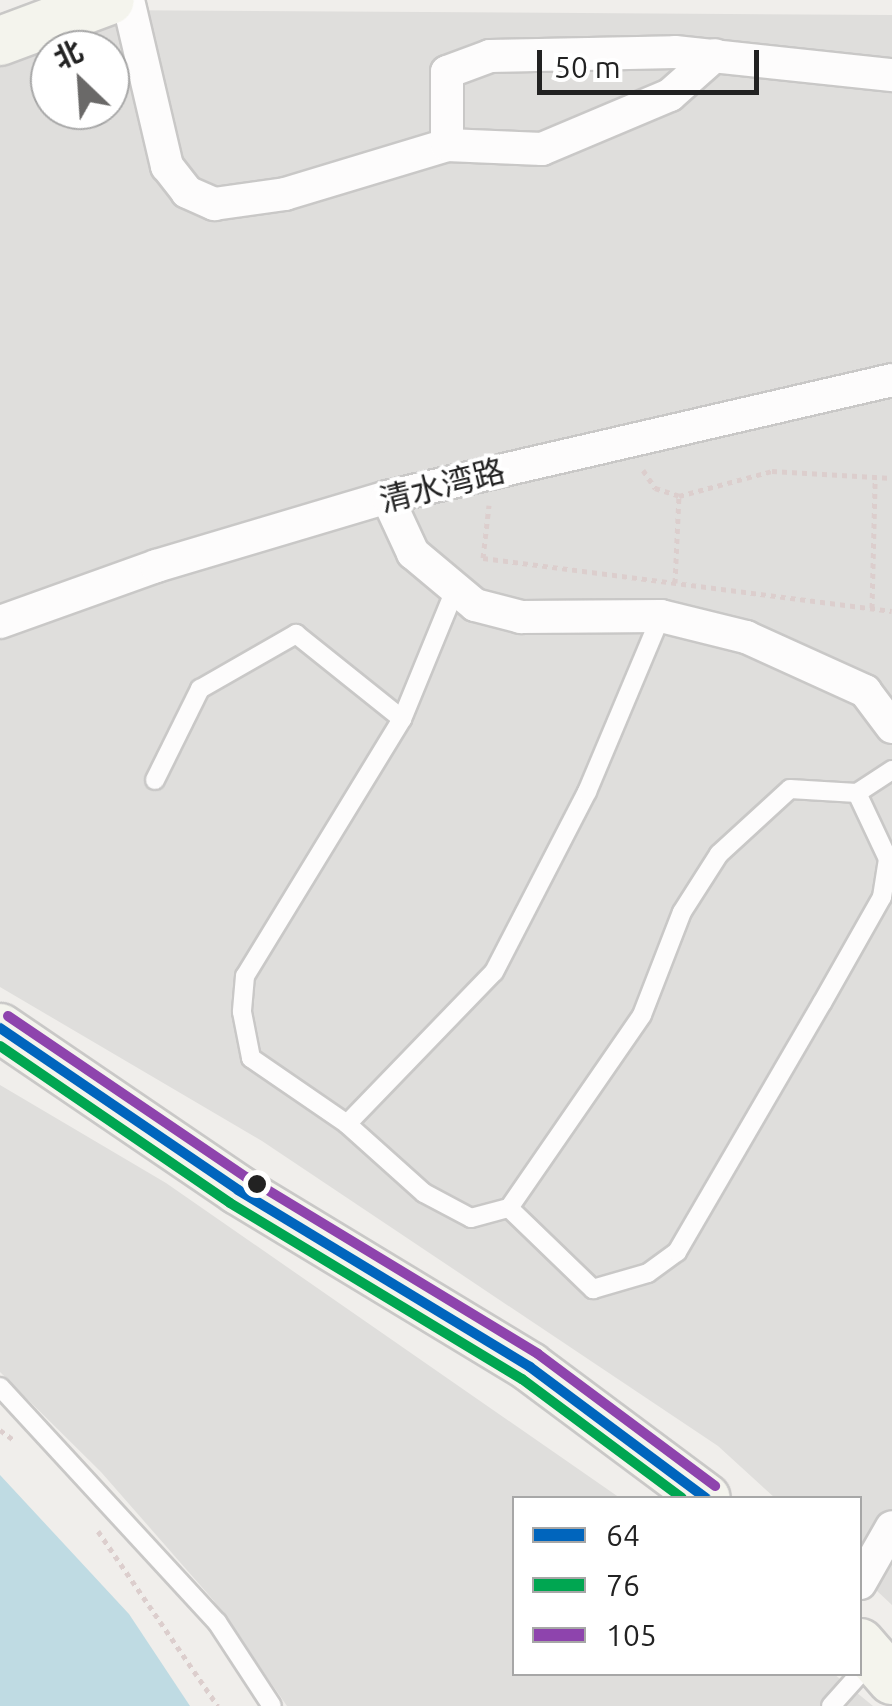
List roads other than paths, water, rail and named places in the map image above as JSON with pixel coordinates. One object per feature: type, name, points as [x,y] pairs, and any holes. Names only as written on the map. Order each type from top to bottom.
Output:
[{"type":"street","points":[[0,41],[110,0]]},
{"type":"street","points":[[128,0],[167,166],[187,192],[214,204],[241,204],[394,166],[447,145],[542,149],[670,94],[715,55]]},
{"type":"street","points":[[447,145],[452,130],[444,88],[447,72],[464,61],[538,50],[715,55],[892,75]]},
{"type":"street","name":"清水湾路","points":[[0,622],[156,566],[387,498],[892,380]]},
{"type":"street","points":[[387,498],[413,553],[475,605],[521,617],[661,616],[811,662],[865,691],[892,727]]},
{"type":"street","points":[[0,1028],[238,1190],[530,1367],[703,1496]]},
{"type":"street","points":[[862,1580],[892,1527]]},
{"type":"lane","points":[[454,590],[402,719],[245,976],[242,1012],[251,1058],[347,1124],[424,1193],[471,1218],[510,1208],[642,1015],[682,912],[719,854],[790,789],[858,793],[892,770]]},
{"type":"lane","points":[[347,1124],[494,972],[587,792],[661,616]]},
{"type":"lane","points":[[155,780],[200,689],[296,634],[402,719]]},
{"type":"lane","points":[[510,1208],[594,1290],[648,1273],[678,1252],[882,897],[888,859],[858,793]]},
{"type":"lane","points":[[0,1386],[217,1622],[272,1706]]},
{"type":"lane","points":[[831,1706],[860,1676]]},
{"type":"water","points":[[0,1475],[129,1614],[190,1706],[0,1706]]}]
